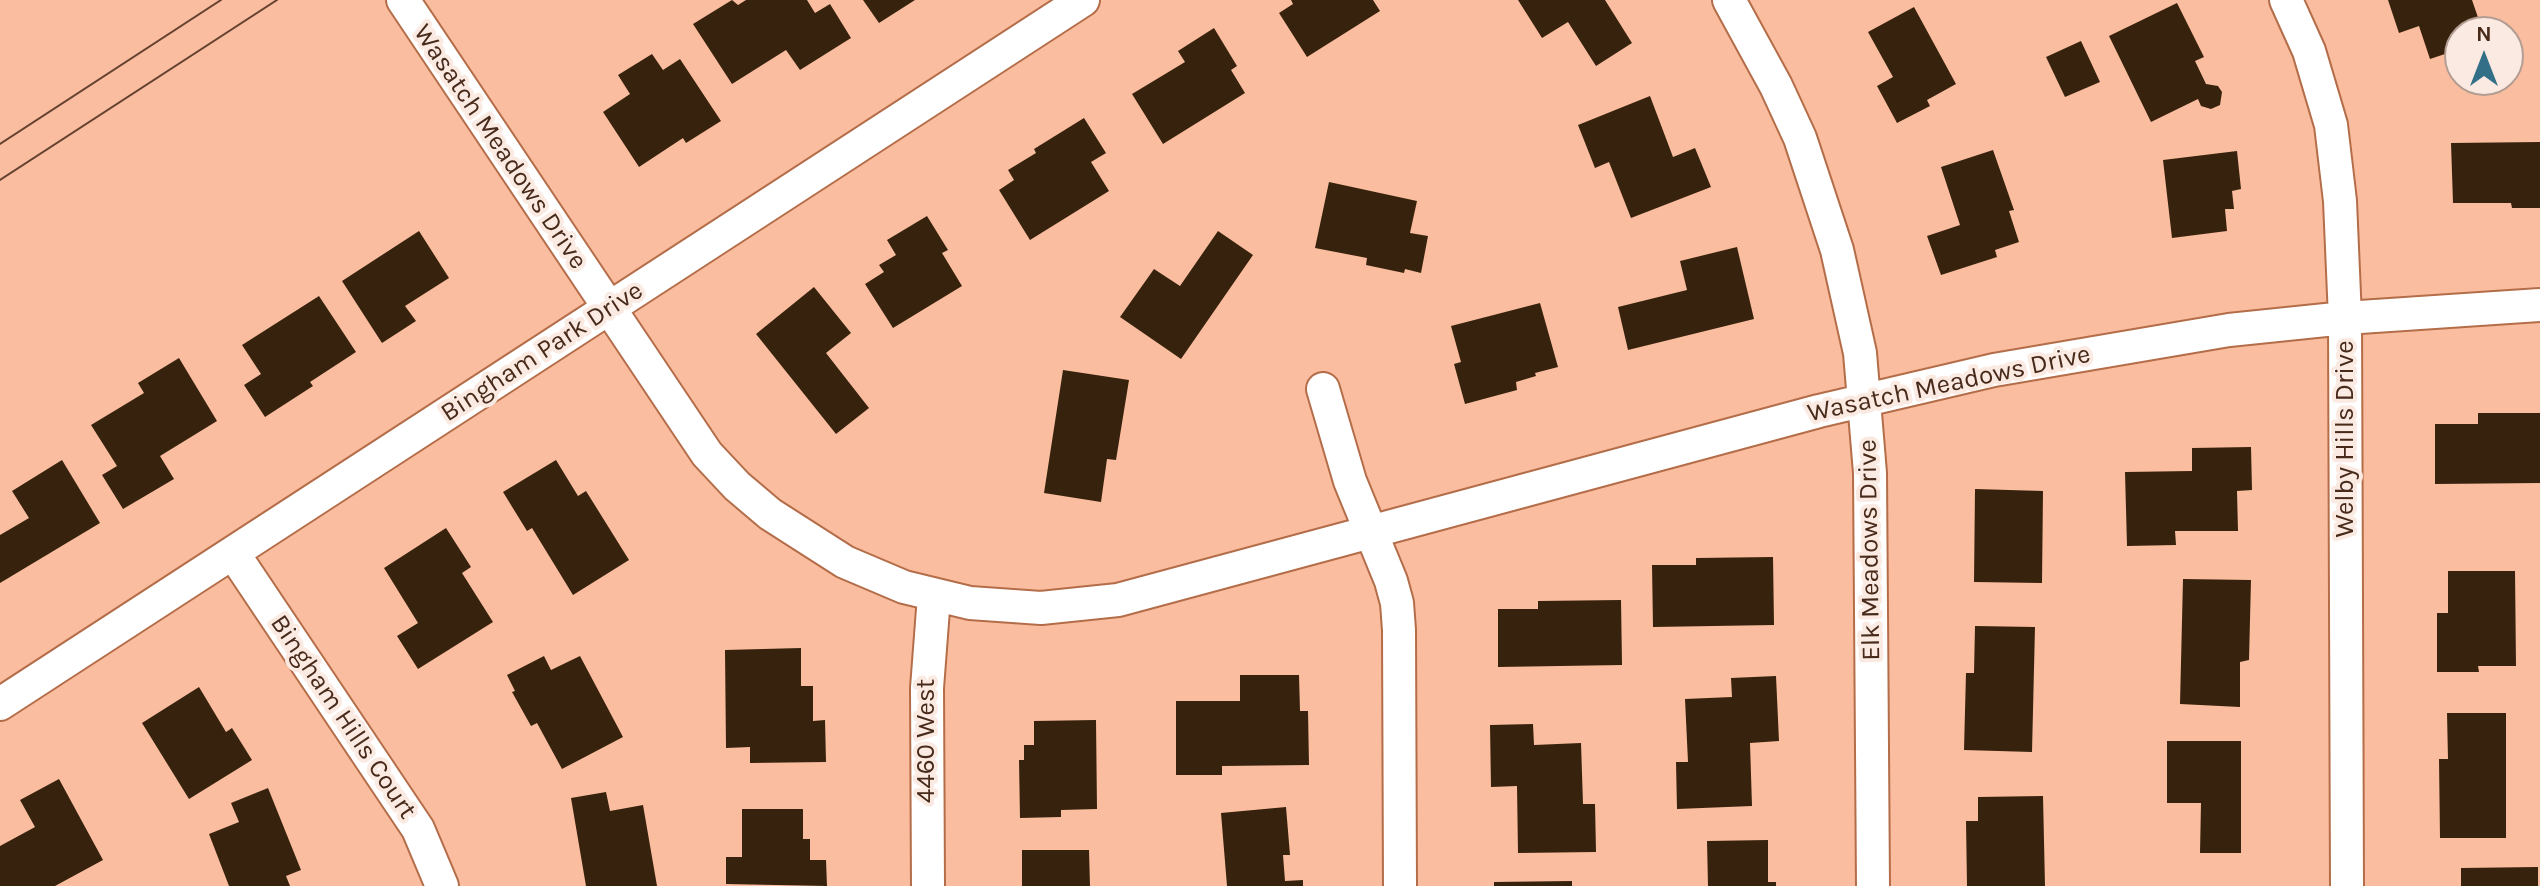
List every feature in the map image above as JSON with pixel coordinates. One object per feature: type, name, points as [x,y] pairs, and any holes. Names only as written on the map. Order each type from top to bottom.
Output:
[{"type":"street","name":"Wasatch Meadows Drive","points":[[403,0],[707,454],[737,486],[770,514],[845,562],[894,584],[934,596],[1041,608],[1092,604],[1143,594],[1866,399],[1994,370],[2159,340],[2345,318],[2540,305]]},
{"type":"street","name":"Bingham Park Drive","points":[[0,704],[1083,0]]},
{"type":"street","name":"Elk Meadows Drive","points":[[1729,0],[1776,86],[1820,193],[1849,298],[1866,399],[1870,473],[1873,886]]},
{"type":"street","name":"Welby Hills Drive","points":[[2286,0],[2309,51],[2331,125],[2340,201],[2345,318],[2347,886]]},
{"type":"street","points":[[1323,389],[1350,481],[1391,581],[1399,615],[1400,886]]},
{"type":"street","name":"Bingham Hills Court","points":[[233,553],[418,829],[442,886]]},
{"type":"street","name":"4460 West","points":[[928,886],[927,688],[934,596]]},
{"type":"building","points":[[732,0],[738,5],[746,0],[807,0],[815,13],[830,4],[851,38],[800,70],[786,50],[732,84],[693,24]]},
{"type":"building","points":[[863,0],[915,0],[879,23]]},
{"type":"building","points":[[1291,0],[1373,0],[1380,11],[1307,57],[1279,13],[1293,4]]},
{"type":"building","points":[[1518,0],[1605,0],[1632,43],[1596,66],[1568,22],[1542,38]]},
{"type":"building","points":[[2388,0],[2472,0],[2478,16],[2444,16],[2444,54],[2430,59],[2419,26],[2399,33]]},
{"type":"building","points":[[2177,3],[2204,57],[2195,61],[2206,84],[2218,86],[2222,92],[2220,105],[2211,109],[2201,106],[2198,99],[2151,122],[2109,36]]},
{"type":"building","points":[[1914,7],[1956,84],[1927,100],[1930,106],[1897,123],[1877,86],[1893,77],[1868,32]]},
{"type":"building","points":[[1214,28],[1237,66],[1231,70],[1245,93],[1163,144],[1132,94],[1185,62],[1178,51]]},
{"type":"building","points":[[2081,41],[2100,82],[2065,97],[2046,57]]},
{"type":"building","points":[[652,54],[663,70],[680,59],[721,121],[686,143],[683,138],[639,167],[603,112],[630,94],[618,75]]},
{"type":"building","points":[[1650,96],[1673,157],[1695,148],[1711,187],[1631,218],[1609,162],[1595,168],[1578,125]]},
{"type":"building","points":[[1084,118],[1106,153],[1091,162],[1109,191],[1030,240],[999,190],[1014,180],[1008,170],[1036,153],[1034,149]]},
{"type":"building","points":[[2540,142],[2540,208],[2512,208],[2511,203],[2453,203],[2451,143]]},
{"type":"building","points":[[1993,150],[2014,210],[2009,211],[2019,242],[1995,250],[1997,257],[1941,275],[1927,236],[1960,225],[1941,167]]},
{"type":"building","points":[[2237,151],[2241,189],[2232,191],[2234,209],[2225,209],[2227,231],[2172,238],[2163,160]]},
{"type":"building","points":[[1329,182],[1417,201],[1410,233],[1428,236],[1421,273],[1405,269],[1404,273],[1366,265],[1367,258],[1315,248]]},
{"type":"building","points":[[927,216],[948,250],[942,253],[962,286],[893,328],[865,284],[884,272],[879,265],[896,255],[887,240]]},
{"type":"building","points":[[419,231],[449,278],[405,306],[416,321],[382,343],[342,281]]},
{"type":"building","points":[[1218,231],[1253,255],[1181,359],[1120,317],[1154,269],[1180,286]]},
{"type":"building","points":[[1737,247],[1754,319],[1628,350],[1618,307],[1687,290],[1680,261]]},
{"type":"building","points":[[814,287],[851,333],[826,353],[869,408],[836,434],[756,334]]},
{"type":"building","points":[[319,296],[356,352],[310,382],[313,386],[265,417],[244,385],[261,374],[242,345]]},
{"type":"building","points":[[1540,303],[1558,367],[1516,382],[1517,390],[1465,404],[1454,364],[1461,362],[1451,326]]},
{"type":"building","points":[[179,358],[217,421],[160,456],[174,479],[123,509],[102,475],[117,466],[91,425],[144,393],[138,383]]},
{"type":"building","points":[[1063,370],[1129,380],[1116,460],[1107,459],[1101,502],[1044,493]]},
{"type":"building","points":[[2478,413],[2540,413],[2540,483],[2435,484],[2435,424],[2478,424]]},
{"type":"building","points":[[2251,447],[2252,490],[2237,491],[2238,531],[2175,531],[2176,545],[2127,546],[2125,472],[2192,471],[2192,448]]},
{"type":"building","points":[[62,460],[100,523],[0,583],[0,535],[29,518],[12,491]]},
{"type":"building","points":[[556,460],[578,496],[586,491],[629,560],[573,595],[532,528],[527,531],[503,492]]},
{"type":"building","points":[[1975,489],[2043,491],[2042,583],[1974,582]]},
{"type":"building","points":[[446,528],[471,567],[462,573],[493,622],[418,669],[397,636],[418,623],[384,568]]},
{"type":"building","points":[[1773,557],[1774,625],[1653,627],[1652,565],[1696,565],[1696,558]]},
{"type":"building","points":[[2448,571],[2515,571],[2516,666],[2478,666],[2479,672],[2437,672],[2437,613],[2448,613]]},
{"type":"building","points":[[2183,579],[2251,580],[2249,660],[2240,662],[2240,707],[2180,704]]},
{"type":"building","points":[[1621,600],[1622,665],[1498,667],[1498,609],[1538,609],[1538,601]]},
{"type":"building","points":[[1975,626],[2035,627],[2032,752],[1964,750],[1966,673],[1974,673]]},
{"type":"building","points":[[801,648],[801,686],[813,686],[813,721],[825,720],[826,762],[750,763],[750,747],[726,748],[725,650]]},
{"type":"building","points":[[544,656],[551,670],[580,656],[623,737],[562,769],[537,723],[531,726],[512,692],[515,691],[507,675]]},
{"type":"building","points":[[1240,675],[1299,675],[1300,711],[1308,711],[1309,765],[1222,766],[1222,775],[1176,775],[1176,701],[1240,701]]},
{"type":"building","points":[[1776,676],[1779,741],[1750,743],[1752,806],[1677,809],[1676,762],[1688,762],[1685,699],[1732,697],[1731,678]]},
{"type":"building","points":[[199,687],[226,732],[232,728],[252,760],[189,799],[142,723]]},
{"type":"building","points":[[2447,713],[2506,713],[2506,838],[2440,838],[2439,759],[2448,759]]},
{"type":"building","points":[[1096,720],[1097,809],[1061,810],[1061,817],[1020,818],[1019,760],[1024,760],[1024,745],[1034,745],[1034,721]]},
{"type":"building","points":[[1533,724],[1534,745],[1581,743],[1583,804],[1595,804],[1596,852],[1518,853],[1517,786],[1491,787],[1490,725]]},
{"type":"building","points":[[2167,741],[2241,741],[2241,853],[2200,853],[2201,803],[2167,803]]},
{"type":"building","points":[[59,779],[103,860],[55,886],[0,886],[0,846],[35,827],[20,800]]},
{"type":"building","points":[[268,788],[301,870],[286,876],[290,886],[229,886],[209,834],[239,822],[231,803]]},
{"type":"building","points":[[606,792],[610,811],[643,805],[657,886],[586,886],[571,798]]},
{"type":"building","points":[[2043,796],[2045,886],[1967,886],[1966,821],[1978,821],[1978,797]]},
{"type":"building","points":[[1286,807],[1290,855],[1283,855],[1285,881],[1303,880],[1303,886],[1227,886],[1221,813]]},
{"type":"building","points":[[742,809],[803,809],[803,839],[810,839],[810,860],[826,860],[827,886],[726,884],[726,857],[742,857]]},
{"type":"building","points":[[1768,840],[1768,882],[1776,882],[1776,886],[1708,886],[1707,841]]},
{"type":"building","points":[[1022,850],[1089,850],[1090,886],[1022,886]]},
{"type":"building","points":[[2538,867],[2538,886],[2461,886],[2461,868]]},
{"type":"building","points":[[1572,881],[1572,886],[1494,886],[1494,882]]},
{"type":"tram line","points":[[0,144],[221,0]]},
{"type":"tram line","points":[[0,180],[277,0]]}]
